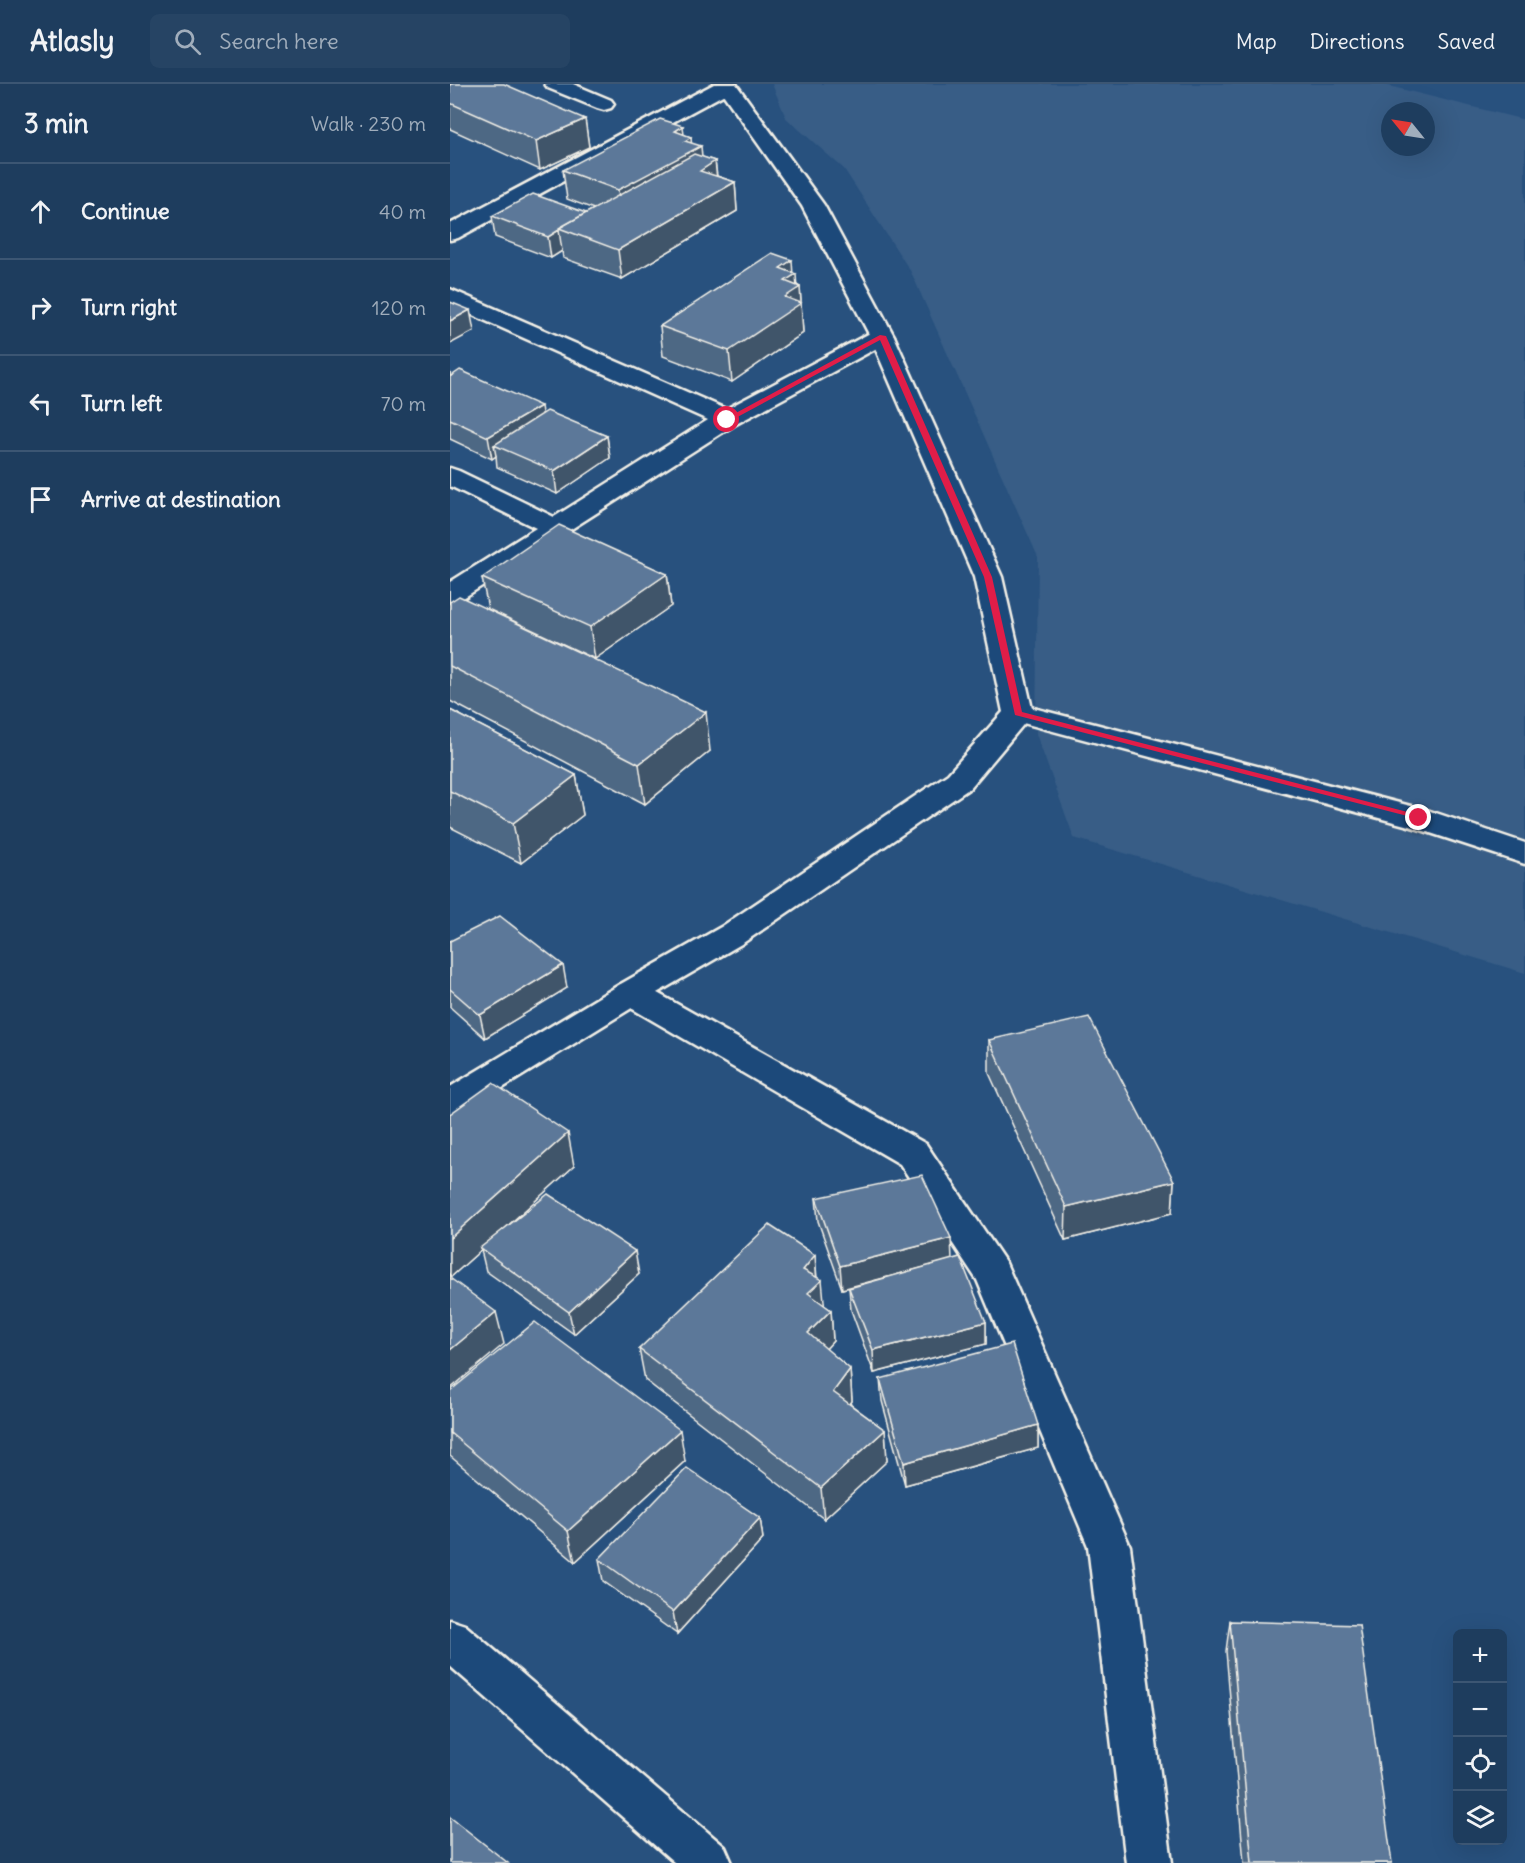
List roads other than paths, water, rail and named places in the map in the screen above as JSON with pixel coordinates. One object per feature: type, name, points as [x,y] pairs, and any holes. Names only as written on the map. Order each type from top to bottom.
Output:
[{"type":"street","points":[[555,84],[604,104]]},
{"type":"street","points":[[450,233],[727,85],[813,205],[882,336],[988,577],[1018,713]]},
{"type":"street","points":[[450,296],[727,420]]},
{"type":"street","points":[[450,594],[727,420],[882,336]]},
{"type":"street","points":[[450,476],[556,528]]},
{"type":"street","points":[[1018,713],[1419,818],[1525,854]]},
{"type":"street","points":[[450,1104],[631,993],[732,935],[959,781],[1018,713]]},
{"type":"street","points":[[631,993],[913,1154],[993,1274],[1109,1546],[1149,1863]]},
{"type":"street","points":[[450,1639],[710,1863]]}]
